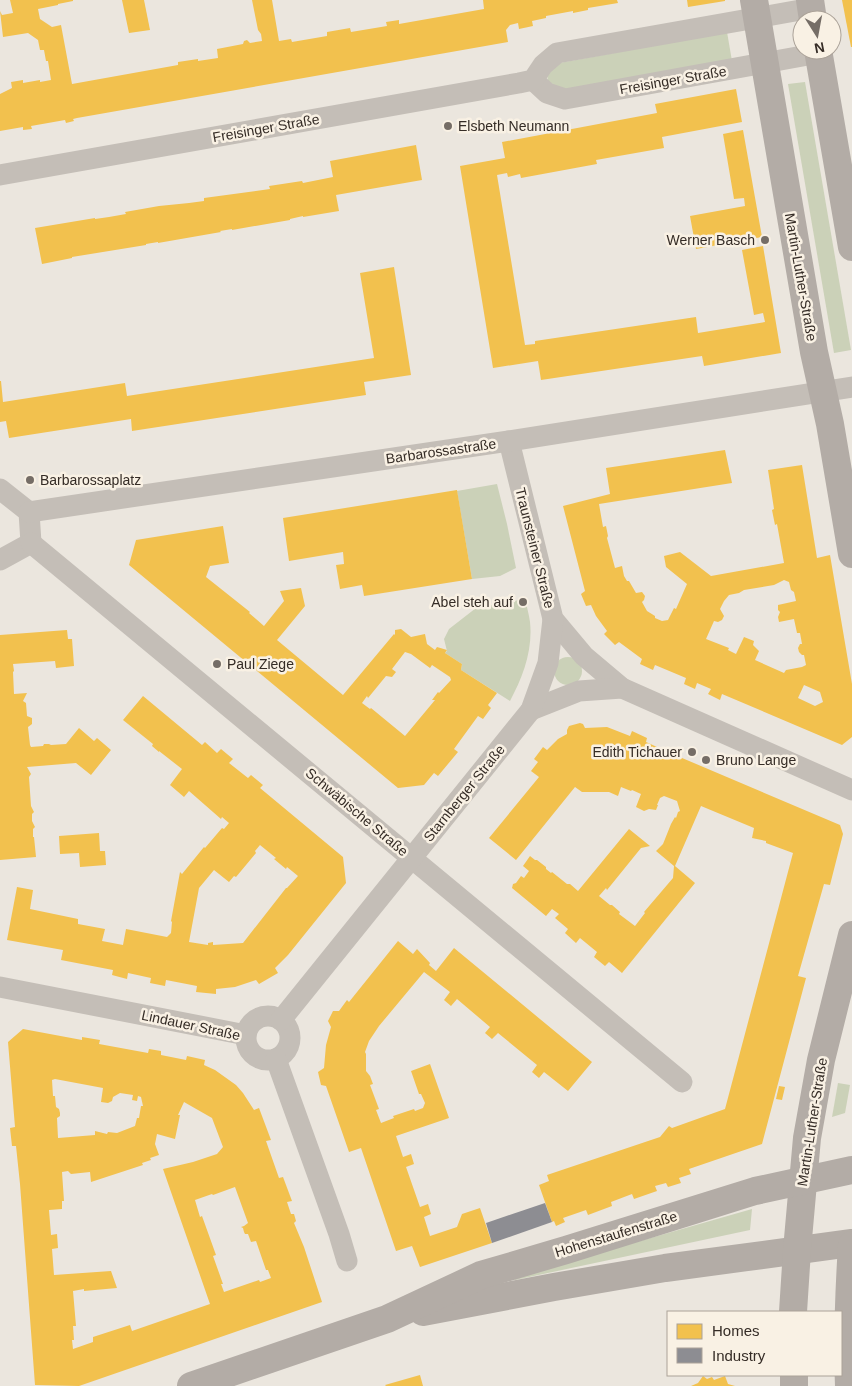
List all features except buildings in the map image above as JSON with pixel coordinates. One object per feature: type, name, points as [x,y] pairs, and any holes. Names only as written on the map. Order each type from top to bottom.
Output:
[{"type":"main road","name":"Martin-Luther-Straße","points":[[755,9],[812,343],[830,424],[852,554]]},
{"type":"main road","points":[[820,60],[852,247]]},
{"type":"main road","name":"Martin-Luther-Straße","points":[[793,1311],[807,1138],[821,1060],[852,935]]},
{"type":"main road","name":"Hohenstaufenstraße","points":[[191,1386],[387,1319],[481,1275],[755,1191],[852,1170]]},
{"type":"main road","points":[[849,1386],[848,1304],[852,1244]]},
{"type":"main road","name":"Hohenstaufenstraße","points":[[387,1319],[554,1287],[657,1270],[852,1244]]},
{"type":"street","points":[[533,80],[543,65],[556,53],[755,9],[812,9]]},
{"type":"street","name":"Freisinger Straße","points":[[0,175],[533,80],[547,93],[565,99],[792,57]]},
{"type":"street","name":"Barbarossastraße","points":[[29,512],[509,441],[852,387]]},
{"type":"street","name":"Traunsteiner Straße","points":[[509,441],[553,619],[584,656],[622,688],[852,790]]},
{"type":"street","points":[[0,489],[29,512],[31,543],[0,560]]},
{"type":"street","name":"Schwäbische Straße","points":[[31,543],[682,1082]]},
{"type":"street","name":"Starnberger Straße","points":[[281,1020],[531,710],[548,663],[553,619]]},
{"type":"street","name":"Traunsteiner Straße","points":[[531,710],[579,691],[622,688]]},
{"type":"street","name":"Lindauer Straße","points":[[0,987],[246,1034],[248,1048],[252,1053],[263,1060],[276,1059]]},
{"type":"street","points":[[246,1034],[248,1027],[253,1022],[267,1016],[281,1020],[289,1031],[289,1044],[282,1055],[276,1059],[347,1261]]},
{"type":"green space","points":[[727,32],[732,61],[563,91],[548,81],[547,75],[554,64]]},
{"type":"green space","points":[[805,82],[851,350],[834,353],[788,84]]},
{"type":"green space","points":[[497,484],[516,568],[500,576],[472,579],[457,491]]},
{"type":"green space","points":[[525,599],[530,622],[530,643],[523,673],[510,701],[461,670],[462,664],[445,653],[447,651],[444,639],[449,629],[476,608]]},
{"type":"green space","points":[[568,657],[578,661],[582,671],[578,681],[568,685],[558,681],[554,671],[558,661]]},
{"type":"green space","points":[[838,1083],[850,1085],[845,1113],[832,1117]]},
{"type":"green space","points":[[752,1209],[750,1230],[515,1280],[514,1277]]},
{"type":"place","name":"Elsbeth Neumann","points":[[448,126]]},
{"type":"place","name":"Werner Basch","points":[[765,240]]},
{"type":"place","name":"Barbarossaplatz","points":[[30,480]]},
{"type":"place","name":"Abel steh auf","points":[[523,602]]},
{"type":"place","name":"Paul Ziege","points":[[217,664]]},
{"type":"place","name":"Edith Tichauer","points":[[692,752]]},
{"type":"place","name":"Bruno Lange","points":[[706,760]]}]
